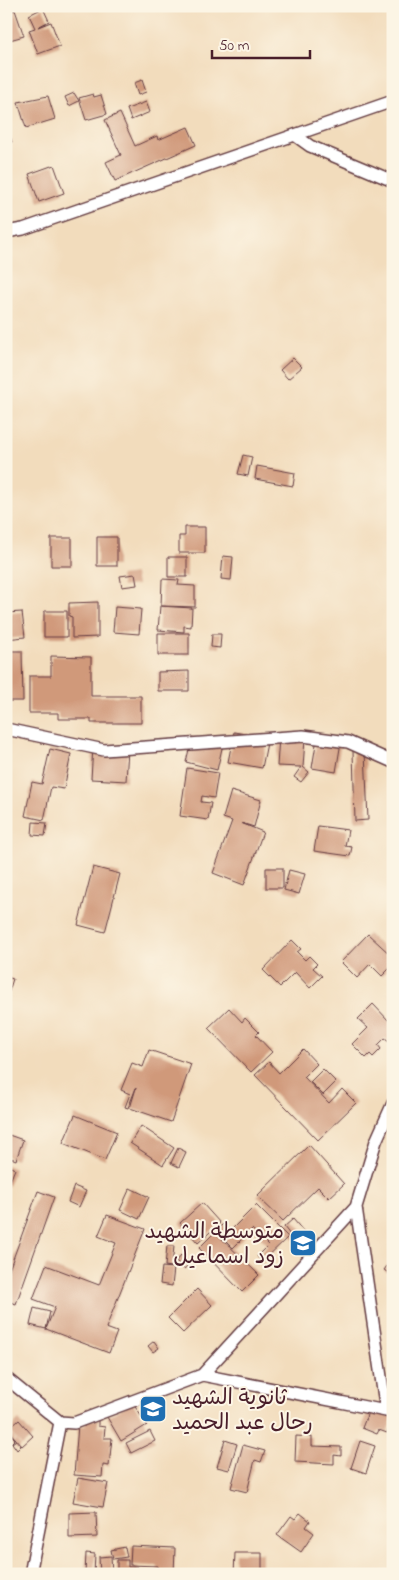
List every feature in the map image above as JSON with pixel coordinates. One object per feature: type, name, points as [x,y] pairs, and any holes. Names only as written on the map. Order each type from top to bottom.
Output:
[{"type":"street","points":[[6,232],[23,229],[393,101]]},
{"type":"street","points":[[296,136],[310,146],[393,181]]},
{"type":"street","points":[[6,729],[104,750],[303,736],[348,742],[393,762]]},
{"type":"street","points":[[6,1378],[60,1422],[74,1423],[202,1375],[356,1207],[376,1141],[393,1103]]},
{"type":"street","points":[[202,1375],[389,1412],[356,1207]]},
{"type":"street","points":[[30,1574],[60,1422]]},
{"type":"building","points":[[43,8],[49,21],[38,27],[51,22],[60,46],[38,54],[29,30],[35,28],[29,15]]},
{"type":"building","points":[[15,10],[24,36],[6,41],[6,13]]},
{"type":"building","points":[[142,80],[146,92],[138,95],[134,83]]},
{"type":"building","points":[[74,93],[79,101],[69,106],[65,97]]},
{"type":"building","points":[[93,94],[94,97],[101,95],[107,114],[86,120],[79,98]]},
{"type":"building","points":[[48,96],[55,119],[26,128],[18,102]]},
{"type":"building","points":[[146,102],[150,112],[131,120],[127,109]]},
{"type":"building","points":[[120,113],[135,146],[157,136],[158,140],[188,127],[196,145],[115,181],[106,162],[121,155],[105,120]]},
{"type":"building","points":[[6,125],[12,142],[6,144]]},
{"type":"building","points":[[54,165],[64,193],[39,202],[29,174]]},
{"type":"building","points":[[293,358],[302,367],[288,379],[280,370]]},
{"type":"building","points":[[243,455],[252,457],[248,476],[238,474]]},
{"type":"building","points":[[257,466],[295,473],[293,486],[255,479]]},
{"type":"building","points":[[185,527],[205,527],[205,553],[179,553],[179,536],[185,536]]},
{"type":"building","points":[[97,537],[117,537],[117,566],[97,566]]},
{"type":"building","points":[[51,538],[72,538],[72,566],[51,566]]},
{"type":"building","points":[[223,556],[233,557],[231,580],[221,579]]},
{"type":"building","points":[[168,557],[187,557],[187,577],[168,577]]},
{"type":"building","points":[[135,574],[137,585],[122,587],[120,576]]},
{"type":"building","points":[[162,579],[179,580],[178,585],[195,586],[195,607],[161,606]]},
{"type":"building","points":[[98,602],[98,637],[72,638],[72,617],[69,616],[69,603]]},
{"type":"building","points":[[160,606],[192,608],[191,627],[184,626],[184,632],[158,630]]},
{"type":"building","points":[[115,607],[141,609],[139,634],[113,632]]},
{"type":"building","points":[[44,611],[67,611],[67,637],[44,637]]},
{"type":"building","points":[[22,612],[25,637],[6,639],[6,613]]},
{"type":"building","points":[[158,633],[189,633],[189,655],[158,655]]},
{"type":"building","points":[[212,634],[221,634],[220,648],[211,647]]},
{"type":"building","points":[[6,651],[22,651],[23,701],[6,701]]},
{"type":"building","points":[[51,656],[91,657],[91,696],[141,696],[141,723],[91,723],[91,719],[58,719],[58,713],[29,713],[29,676],[51,676]]},
{"type":"building","points":[[189,671],[189,691],[158,691],[158,672]]},
{"type":"building","points":[[234,732],[268,738],[262,768],[228,762]]},
{"type":"building","points":[[192,737],[223,744],[217,770],[186,762]]},
{"type":"building","points":[[279,737],[305,739],[303,767],[309,772],[301,782],[294,777],[301,767],[277,766]]},
{"type":"building","points":[[317,738],[341,742],[336,772],[312,768]]},
{"type":"building","points":[[93,747],[128,749],[126,781],[91,779]]},
{"type":"building","points":[[50,749],[71,754],[64,789],[51,787],[44,820],[25,816],[32,782],[42,784]]},
{"type":"building","points":[[353,751],[365,751],[368,820],[355,821]]},
{"type":"building","points":[[187,768],[218,773],[214,798],[202,796],[201,802],[211,803],[208,820],[180,816]]},
{"type":"building","points":[[231,791],[261,800],[254,827],[241,823],[263,832],[244,885],[213,873],[232,821],[223,818]]},
{"type":"building","points":[[33,822],[47,823],[45,836],[32,835]]},
{"type":"building","points":[[318,826],[348,830],[345,846],[352,847],[350,856],[314,851]]},
{"type":"building","points":[[93,867],[120,874],[105,932],[78,925]]},
{"type":"building","points":[[266,868],[283,868],[283,888],[266,888]]},
{"type":"building","points":[[289,870],[305,874],[299,894],[284,890]]},
{"type":"building","points":[[368,934],[393,957],[393,965],[382,976],[370,964],[357,978],[341,962]]},
{"type":"building","points":[[292,940],[301,949],[297,952],[305,960],[309,956],[317,964],[313,968],[322,976],[310,988],[295,972],[280,987],[263,970]]},
{"type":"building","points":[[6,977],[13,979],[7,997],[6,997]]},
{"type":"building","points":[[373,1004],[389,1021],[393,1017],[393,1037],[389,1041],[385,1038],[378,1045],[381,1049],[373,1057],[370,1054],[366,1058],[352,1044],[368,1028],[358,1019]]},
{"type":"building","points":[[229,1008],[242,1022],[245,1018],[259,1032],[256,1035],[272,1052],[251,1072],[208,1028]]},
{"type":"building","points":[[303,1049],[317,1064],[304,1077],[329,1103],[342,1089],[356,1103],[318,1140],[255,1075],[269,1062],[279,1073]]},
{"type":"building","points":[[149,1050],[191,1064],[171,1122],[130,1108],[136,1088],[128,1108],[125,1107],[130,1094],[121,1090],[132,1063],[143,1067]]},
{"type":"building","points":[[323,1069],[336,1082],[323,1095],[310,1082]]},
{"type":"building","points":[[75,1115],[117,1132],[105,1160],[63,1143]]},
{"type":"building","points":[[141,1126],[174,1148],[163,1165],[130,1143]]},
{"type":"building","points":[[6,1134],[23,1140],[16,1160],[6,1156]]},
{"type":"building","points":[[309,1145],[344,1184],[329,1198],[318,1187],[283,1221],[257,1196]]},
{"type":"building","points":[[178,1148],[186,1152],[179,1167],[171,1163]]},
{"type":"building","points":[[6,1165],[15,1169],[8,1186],[6,1186]]},
{"type":"building","points":[[74,1186],[86,1191],[79,1207],[68,1202]]},
{"type":"building","points":[[130,1188],[149,1197],[139,1219],[120,1210]]},
{"type":"building","points":[[38,1191],[54,1197],[16,1304],[6,1300],[6,1278]]},
{"type":"building","points":[[202,1203],[220,1223],[198,1243],[180,1223]]},
{"type":"building","points":[[256,1205],[288,1237],[262,1262],[257,1256],[268,1245],[252,1229],[233,1248],[216,1231],[223,1224],[230,1231]]},
{"type":"building","points":[[107,1215],[145,1229],[106,1328],[117,1332],[109,1353],[46,1329],[55,1307],[33,1299],[46,1265],[99,1285],[116,1243],[98,1236]]},
{"type":"building","points":[[293,1219],[304,1232],[294,1240],[284,1227]]},
{"type":"building","points":[[215,1232],[259,1275],[242,1292],[199,1248]]},
{"type":"building","points":[[167,1246],[174,1246],[172,1267],[165,1266]]},
{"type":"building","points":[[181,1255],[190,1264],[184,1269],[176,1261]]},
{"type":"building","points":[[393,1258],[393,1276],[384,1270]]},
{"type":"building","points":[[162,1267],[174,1268],[172,1286],[160,1284]]},
{"type":"building","points":[[197,1289],[212,1305],[183,1333],[168,1318]]},
{"type":"building","points":[[34,1308],[50,1312],[46,1329],[30,1325]]},
{"type":"building","points":[[154,1341],[159,1348],[153,1352],[148,1346]]},
{"type":"building","points":[[132,1402],[147,1425],[121,1441],[107,1417]]},
{"type":"building","points":[[370,1407],[393,1417],[387,1433],[379,1430],[377,1434],[362,1428]]},
{"type":"building","points":[[86,1419],[98,1420],[98,1426],[105,1427],[104,1438],[112,1438],[109,1466],[103,1465],[102,1477],[74,1475],[78,1425],[85,1426]]},
{"type":"building","points":[[19,1420],[33,1436],[22,1446],[8,1430]]},
{"type":"building","points":[[6,1429],[15,1439],[8,1446],[6,1444]]},
{"type":"building","points":[[150,1431],[155,1441],[131,1453],[126,1443]]},
{"type":"building","points":[[296,1436],[312,1437],[312,1446],[341,1447],[341,1456],[334,1455],[334,1464],[295,1462]]},
{"type":"building","points":[[16,1440],[21,1446],[17,1450],[12,1443]]},
{"type":"building","points":[[225,1440],[237,1444],[229,1470],[217,1467]]},
{"type":"building","points":[[360,1441],[375,1446],[366,1473],[351,1468]]},
{"type":"building","points":[[243,1445],[265,1451],[261,1462],[255,1460],[247,1492],[231,1488]]},
{"type":"building","points":[[78,1478],[108,1483],[103,1507],[73,1502]]},
{"type":"building","points":[[96,1512],[97,1537],[69,1538],[69,1513]]},
{"type":"building","points":[[300,1513],[310,1521],[306,1527],[314,1533],[301,1552],[277,1535],[291,1516],[295,1519]]},
{"type":"building","points":[[131,1546],[175,1548],[174,1574],[157,1574],[157,1566],[130,1565]]},
{"type":"building","points":[[125,1547],[127,1557],[113,1559],[111,1550]]},
{"type":"building","points":[[86,1553],[95,1554],[94,1574],[85,1574]]},
{"type":"building","points":[[235,1553],[262,1553],[262,1574],[234,1574]]},
{"type":"building","points":[[111,1556],[112,1574],[100,1574],[99,1557]]},
{"type":"building","points":[[117,1560],[128,1560],[128,1567],[138,1567],[138,1574],[117,1574]]},
{"type":"place","name":"متوسطة الشهيد زود اسماعيل","points":[[303,1243]]},
{"type":"place","name":"ثانوية الشهيد رحال عبد الحميد","points":[[153,1409]]}]
